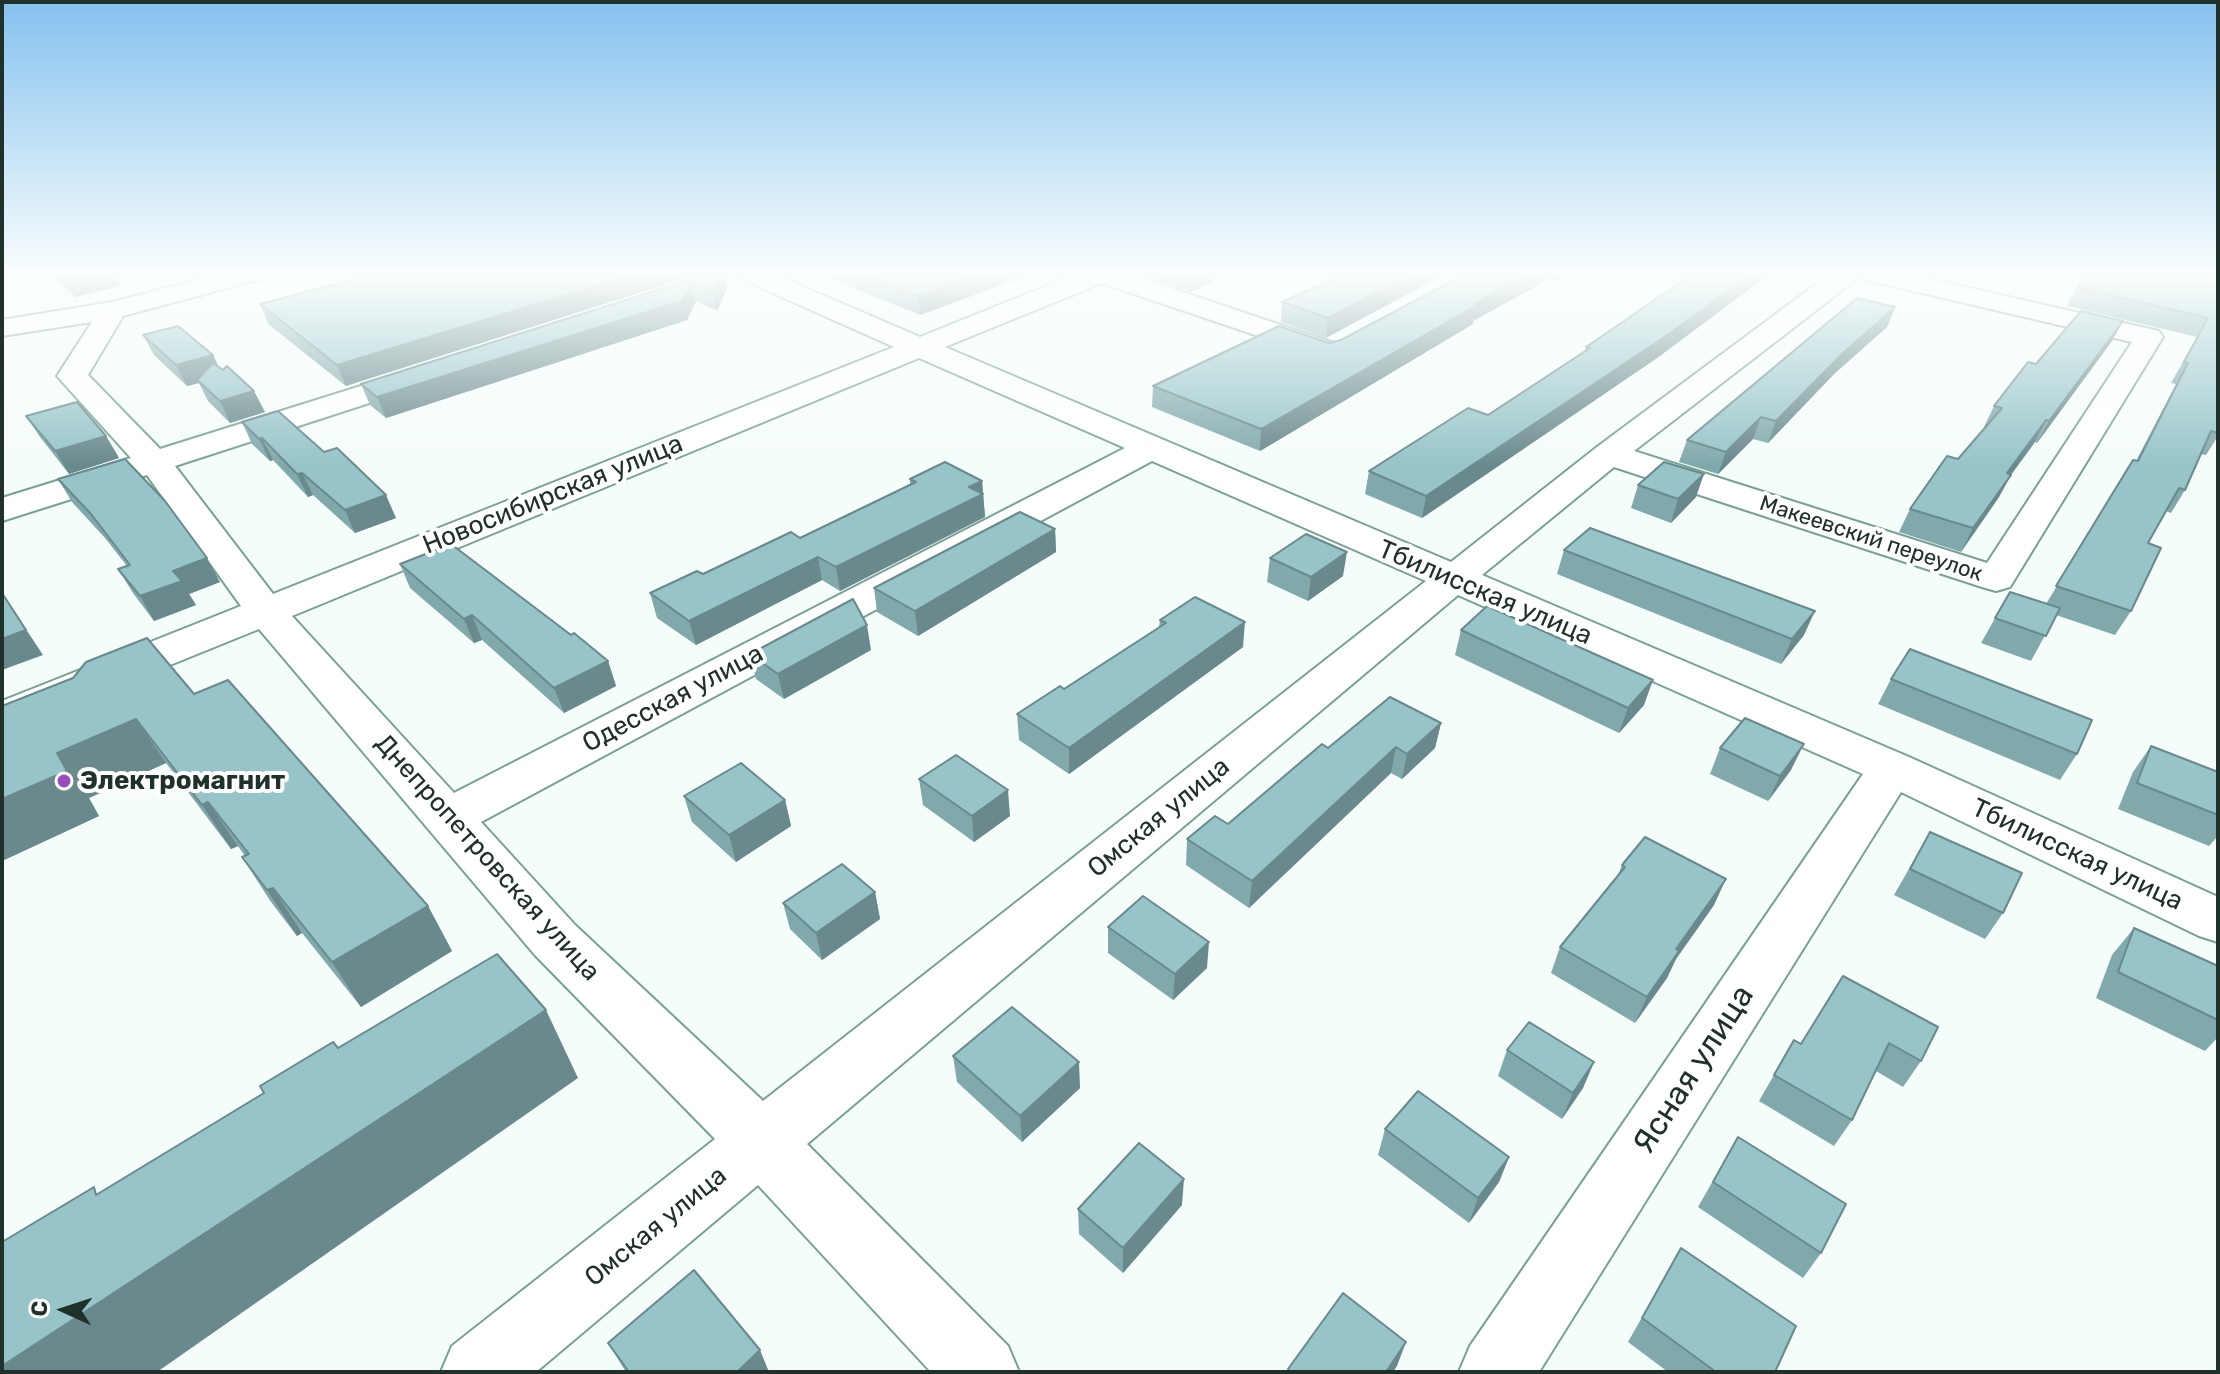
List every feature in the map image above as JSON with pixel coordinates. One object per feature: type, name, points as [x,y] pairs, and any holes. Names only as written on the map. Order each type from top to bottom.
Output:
[{"type":"street","name":"Днепропетровская улица","points":[[96,337],[72,376],[155,463],[265,611],[555,940],[761,1142],[982,1372]]},
{"type":"street","name":"Тбилисская улица","points":[[895,337],[1892,768],[2218,921]]},
{"type":"street","name":"Новосибирская улица","points":[[2,718],[944,337]]},
{"type":"street","points":[[1287,337],[1328,351],[1355,337]]},
{"type":"street","name":"Омская улица","points":[[478,1372],[1452,580],[1609,454],[1763,337]]},
{"type":"street","name":"Макеевский переулок","points":[[1609,454],[1996,579],[2149,337]]},
{"type":"street","points":[[2,510],[455,366]]},
{"type":"street","name":"Одесская улица","points":[[449,817],[1151,448]]},
{"type":"street","name":"Ясная улица","points":[[1496,1372],[1892,768]]},
{"type":"building","points":[[145,337],[191,337],[213,355],[176,365]]},
{"type":"building","points":[[302,337],[428,337],[337,365]]},
{"type":"building","points":[[509,337],[567,337],[377,397],[361,384]]},
{"type":"building","points":[[1256,337],[1312,337],[1329,343],[1346,337],[1421,337],[1261,429],[1153,386]]},
{"type":"building","points":[[1600,337],[1664,337],[1426,496],[1369,471],[1468,408],[1488,415],[1590,348],[1586,347]]},
{"type":"building","points":[[1810,337],[1861,337],[1776,421],[1761,417],[1726,452],[1687,440]]},
{"type":"building","points":[[2059,337],[2111,337],[2007,473],[2011,475],[1973,528],[1910,509],[1947,456],[1958,459],[2002,408],[1994,406],[2028,362],[2036,364]]},
{"type":"building","points":[[2198,337],[2218,337],[2218,433],[2211,431],[2185,490],[2179,488],[2148,543],[2161,548],[2131,611],[2056,586],[2133,460],[2138,461],[2188,363],[2184,362]]},
{"type":"building","points":[[213,363],[223,370],[227,366],[254,391],[220,401],[197,380]]},
{"type":"building","points":[[77,402],[106,436],[55,451],[26,416]]},
{"type":"building","points":[[278,411],[324,452],[337,448],[386,495],[345,510],[302,473],[297,474],[242,422]]},
{"type":"building","points":[[125,459],[165,501],[207,558],[173,571],[182,581],[140,596],[118,569],[130,565],[91,514],[58,479]]},
{"type":"building","points":[[945,462],[982,481],[969,487],[983,494],[836,567],[818,557],[689,621],[650,593],[697,571],[703,574],[791,532],[800,538],[916,482],[910,479]]},
{"type":"building","points":[[1664,462],[1704,474],[1678,499],[1638,485]]},
{"type":"building","points":[[1020,512],[1055,529],[915,611],[874,588]]},
{"type":"building","points":[[1590,528],[1815,611],[1792,639],[1564,550]]},
{"type":"building","points":[[1306,534],[1347,552],[1311,577],[1270,558]]},
{"type":"building","points":[[451,544],[608,661],[554,688],[472,615],[464,619],[400,564]]},
{"type":"building","points":[[2010,592],[2060,608],[2046,636],[1995,618]]},
{"type":"building","points":[[2,593],[26,630],[2,639]]},
{"type":"building","points":[[1195,597],[1245,622],[1069,748],[1017,714],[1060,686],[1064,689],[1166,623],[1160,620]]},
{"type":"building","points":[[853,599],[867,625],[778,674],[750,654]]},
{"type":"building","points":[[1487,606],[1653,680],[1628,708],[1461,630]]},
{"type":"building","points":[[147,638],[194,694],[228,680],[428,906],[332,962],[273,888],[267,890],[242,857],[249,854],[208,802],[202,805],[136,719],[57,753],[67,771],[2,799],[2,706],[73,678],[86,662]]},
{"type":"building","points":[[1910,649],[2092,720],[2077,754],[1891,679]]},
{"type":"building","points":[[1390,697],[1441,723],[1407,754],[1396,747],[1252,881],[1187,839],[1215,816],[1228,824],[1322,744],[1328,748]]},
{"type":"building","points":[[1745,718],[1804,744],[1780,776],[1720,748]]},
{"type":"building","points":[[2151,746],[2218,772],[2218,815],[2137,783]]},
{"type":"building","points":[[956,755],[1008,790],[972,816],[919,779]]},
{"type":"building","points":[[741,763],[785,800],[729,835],[684,796]]},
{"type":"building","points":[[1930,832],[2022,873],[2003,913],[1910,869]]},
{"type":"building","points":[[1645,837],[1726,879],[1676,949],[1679,951],[1647,997],[1560,947],[1625,867],[1622,865]]},
{"type":"building","points":[[842,864],[875,892],[816,933],[783,903]]},
{"type":"building","points":[[1143,896],[1209,942],[1175,974],[1108,927]]},
{"type":"building","points":[[2134,928],[2218,966],[2218,1020],[2118,972]]},
{"type":"building","points":[[497,954],[546,1010],[2,1366],[2,1242],[94,1187],[96,1195],[264,1093],[260,1086],[333,1042],[338,1048]]},
{"type":"building","points":[[1843,976],[1938,1027],[1921,1061],[1889,1043],[1852,1120],[1774,1075],[1794,1040],[1801,1044]]},
{"type":"building","points":[[1012,1007],[1079,1062],[1020,1116],[953,1056]]},
{"type":"building","points":[[1529,1022],[1594,1062],[1573,1093],[1507,1050]]},
{"type":"building","points":[[1418,1091],[1509,1157],[1478,1198],[1385,1129]]},
{"type":"building","points":[[1738,1137],[1846,1204],[1821,1253],[1713,1182]]},
{"type":"building","points":[[1139,1143],[1184,1179],[1123,1248],[1078,1209]]},
{"type":"building","points":[[1681,1248],[1796,1326],[1775,1372],[1716,1372],[1642,1318]]},
{"type":"building","points":[[694,1270],[760,1350],[737,1372],[629,1372],[608,1343]]},
{"type":"building","points":[[1343,1293],[1406,1342],[1386,1372],[1292,1372],[1288,1369]]},
{"type":"place","name":"Электромагнит","points":[[64,781]]}]
